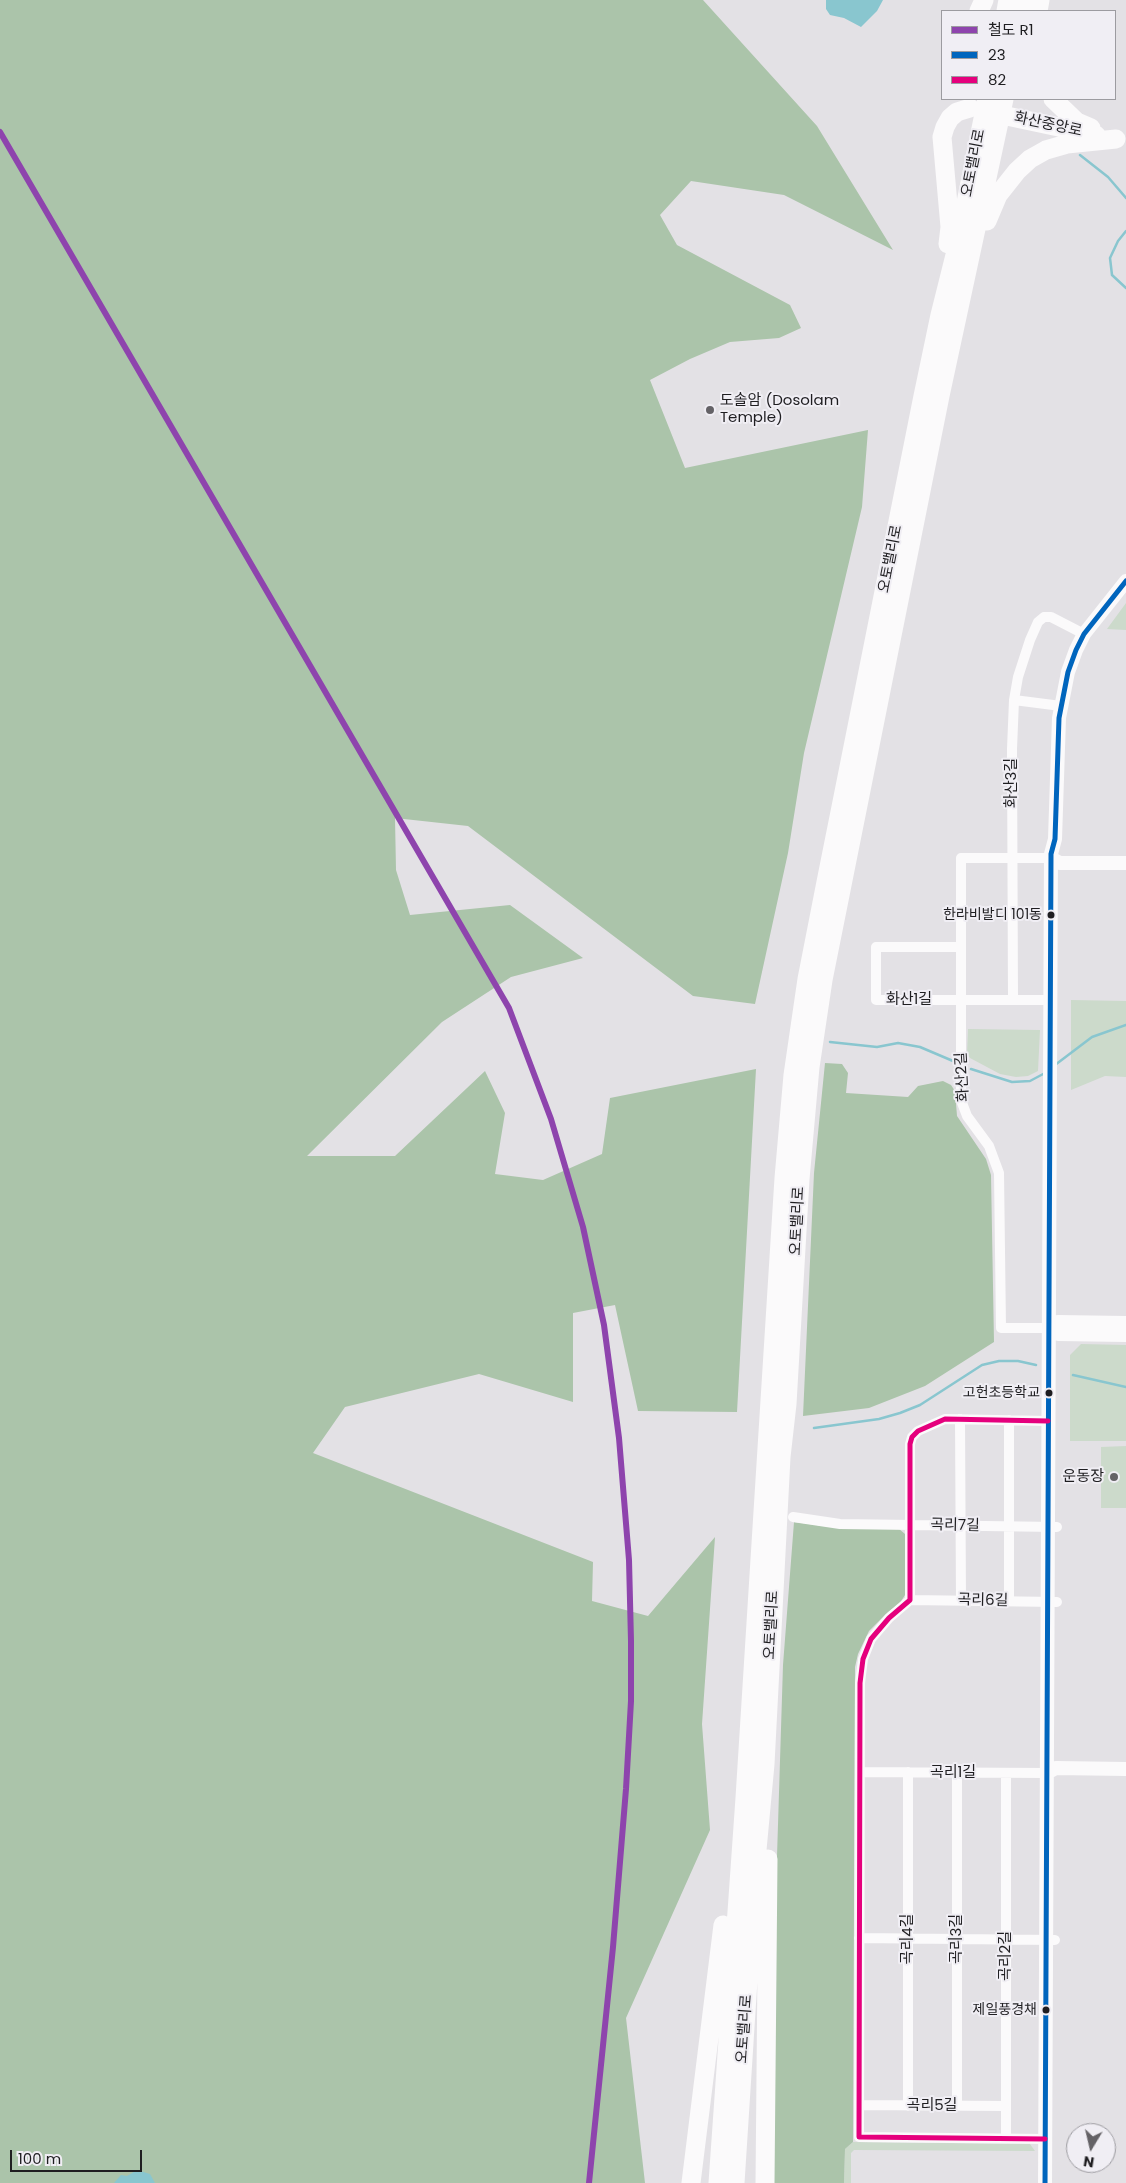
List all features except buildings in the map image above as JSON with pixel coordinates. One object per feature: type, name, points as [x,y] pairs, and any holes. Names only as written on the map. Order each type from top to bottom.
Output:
[{"type":"highway","points":[[1054,100],[1077,122],[1121,140]]},
{"type":"highway","points":[[940,314],[950,227],[942,137],[944,127],[957,112],[985,102]]},
{"type":"highway","name":"화산중앙로","points":[[985,102],[1121,140]]},
{"type":"highway","name":"오토밸리로","points":[[718,2183],[746,1798],[774,1455],[810,1067],[809,1018],[822,901],[942,347],[966,276],[989,129],[985,102]]},
{"type":"highway","name":"오토밸리로","points":[[942,347],[940,314],[989,129]]},
{"type":"highway","points":[[966,276],[998,195],[1016,171],[1030,159],[1046,150],[1067,144],[1121,140]]},
{"type":"highway","name":"오토밸리로","points":[[779,1404],[784,1178],[793,1075],[809,1018]]},
{"type":"highway","name":"오토밸리로","points":[[735,2183],[755,1871],[766,1741],[774,1455]]},
{"type":"highway","points":[[766,1741],[769,1814],[766,2183]]},
{"type":"highway","points":[[691,2183],[726,1907],[746,1798]]},
{"type":"street","points":[[1045,2183],[1053,1773],[1052,1602],[1057,858],[1055,839],[1058,732],[1068,672],[1076,650],[1084,634],[1126,581]]},
{"type":"street","name":"화산3길","points":[[1013,1000],[1014,700],[1023,658],[1038,622],[1044,618],[1051,617],[1084,634]]},
{"type":"street","points":[[1014,700],[1061,706]]},
{"type":"street","points":[[1057,858],[1126,854]]},
{"type":"street","name":"화산2길","points":[[1055,1328],[1001,1328],[999,1173],[989,1146],[963,1108],[962,1100],[961,858],[1057,858]]},
{"type":"street","points":[[1057,858],[1126,863]]},
{"type":"street","points":[[1055,1054],[1050,1000],[1057,858]]},
{"type":"street","name":"화산1길","points":[[961,948],[876,947],[876,1000],[1050,1000]]},
{"type":"street","points":[[1055,1328],[1126,1323]]},
{"type":"street","points":[[1055,1328],[1126,1334]]},
{"type":"street","points":[[1053,1527],[1048,1421],[1055,1328]]},
{"type":"street","points":[[960,1419],[961,1601]]},
{"type":"street","points":[[1045,2138],[859,2138],[860,1682],[866,1648],[878,1629],[910,1600],[910,1444],[912,1437],[918,1431],[940,1420],[1048,1421]]},
{"type":"street","points":[[1009,1420],[1009,1601]]},
{"type":"street","name":"곡리7길","points":[[793,1517],[840,1524],[1053,1527]]},
{"type":"street","name":"곡리6길","points":[[910,1600],[1052,1602]]},
{"type":"street","points":[[1053,1773],[1126,1769]]},
{"type":"street","name":"곡리1길","points":[[860,1772],[1053,1773]]},
{"type":"street","name":"곡리4길","points":[[908,1772],[908,2106]]},
{"type":"street","name":"곡리3길","points":[[957,1772],[957,2106]]},
{"type":"street","name":"곡리2길","points":[[1006,1773],[1006,2138]]},
{"type":"street","points":[[1053,1773],[1126,1778]]},
{"type":"street","points":[[859,1938],[1051,1940]]},
{"type":"street","points":[[1051,1940],[1054,2183]]},
{"type":"street","name":"곡리5길","points":[[859,2106],[1006,2106]]},
{"type":"green space","points":[[0,0],[703,0],[817,126],[893,250],[784,195],[691,181],[660,215],[677,245],[790,305],[801,328],[779,338],[730,342],[690,359],[650,380],[685,468],[868,430],[862,507],[804,753],[788,853],[755,1004],[693,996],[468,826],[395,818],[396,870],[410,915],[510,905],[583,958],[511,977],[442,1022],[307,1156],[395,1156],[485,1071],[505,1113],[495,1174],[543,1180],[602,1154],[610,1098],[756,1069],[737,1412],[638,1411],[615,1305],[573,1313],[573,1402],[479,1374],[345,1407],[313,1453],[593,1562],[592,1601],[648,1616],[715,1537],[702,1724],[710,1830],[626,2018],[645,2183],[0,2183]]},
{"type":"green space","points":[[1126,603],[1126,630],[1107,629]]},
{"type":"green space","points":[[1071,1000],[1126,1001],[1126,1077],[1105,1076],[1071,1090]]},
{"type":"green space","points":[[968,1029],[1040,1030],[1038,1071],[1028,1076],[1016,1077],[1000,1074],[970,1058],[967,1054]]},
{"type":"green space","points":[[825,1063],[842,1064],[848,1073],[846,1093],[908,1097],[918,1086],[943,1081],[951,1085],[955,1091],[957,1116],[986,1159],[991,1175],[994,1342],[925,1386],[869,1408],[803,1416],[814,1173]]},
{"type":"green space","points":[[1081,1344],[1126,1345],[1126,1441],[1070,1441],[1070,1355]]},
{"type":"green space","name":"운동장","points":[[1126,1446],[1126,1508],[1101,1508],[1101,1447]]},
{"type":"green space","points":[[794,1522],[839,1528],[898,1528],[905,1534],[905,1595],[900,1603],[869,1631],[858,1654],[855,1667],[853,2142],[845,2149],[844,2183],[771,2183],[775,1920],[783,1665]]},
{"type":"green space","points":[[853,2142],[1030,2144],[1035,2151],[854,2150],[851,2153],[851,2183],[844,2183],[845,2149]]},
{"type":"water","points":[[826,0],[883,0],[877,11],[861,27],[844,18],[830,15],[826,9]]},
{"type":"water","points":[[137,2170],[150,2174],[155,2183],[114,2183],[121,2175],[127,2176]]},
{"type":"waterway","points":[[1080,155],[1108,177],[1126,198]]},
{"type":"waterway","points":[[1126,231],[1118,241],[1110,258],[1112,275],[1126,288]]},
{"type":"waterway","points":[[1055,1065],[1092,1037],[1126,1025]]},
{"type":"waterway","points":[[830,1042],[877,1047],[898,1043],[920,1047],[953,1061]]},
{"type":"waterway","points":[[971,1069],[1012,1082],[1030,1081],[1045,1073]]},
{"type":"waterway","points":[[814,1428],[879,1419],[900,1413],[920,1405],[982,1365],[999,1361],[1018,1361],[1036,1365]]},
{"type":"waterway","points":[[1073,1375],[1126,1387]]},
{"type":"rail line","name":"R1","points":[[0,132],[509,1008],[551,1119],[583,1227],[604,1325],[619,1438],[629,1560],[631,1641],[631,1701],[626,1789],[613,1947],[589,2183]]},
{"type":"transit line","name":"23","points":[[1045,2183],[1051,854],[1055,839],[1059,718],[1068,672],[1084,634],[1126,581]]},
{"type":"transit line","name":"82","points":[[1045,2139],[859,2137],[860,1683],[863,1659],[871,1639],[889,1618],[910,1600],[910,1444],[912,1437],[918,1431],[945,1419],[1048,1421]]},
{"type":"place","name":"도솔암 (Dosolam Temple)","points":[[710,410]]},
{"type":"place","name":"한라비발디 101동","points":[[1051,915]]},
{"type":"place","name":"고헌초등학교","points":[[1049,1393]]},
{"type":"place","name":"운동장","points":[[1114,1477]]},
{"type":"place","name":"제일풍경채","points":[[1046,2010]]}]
